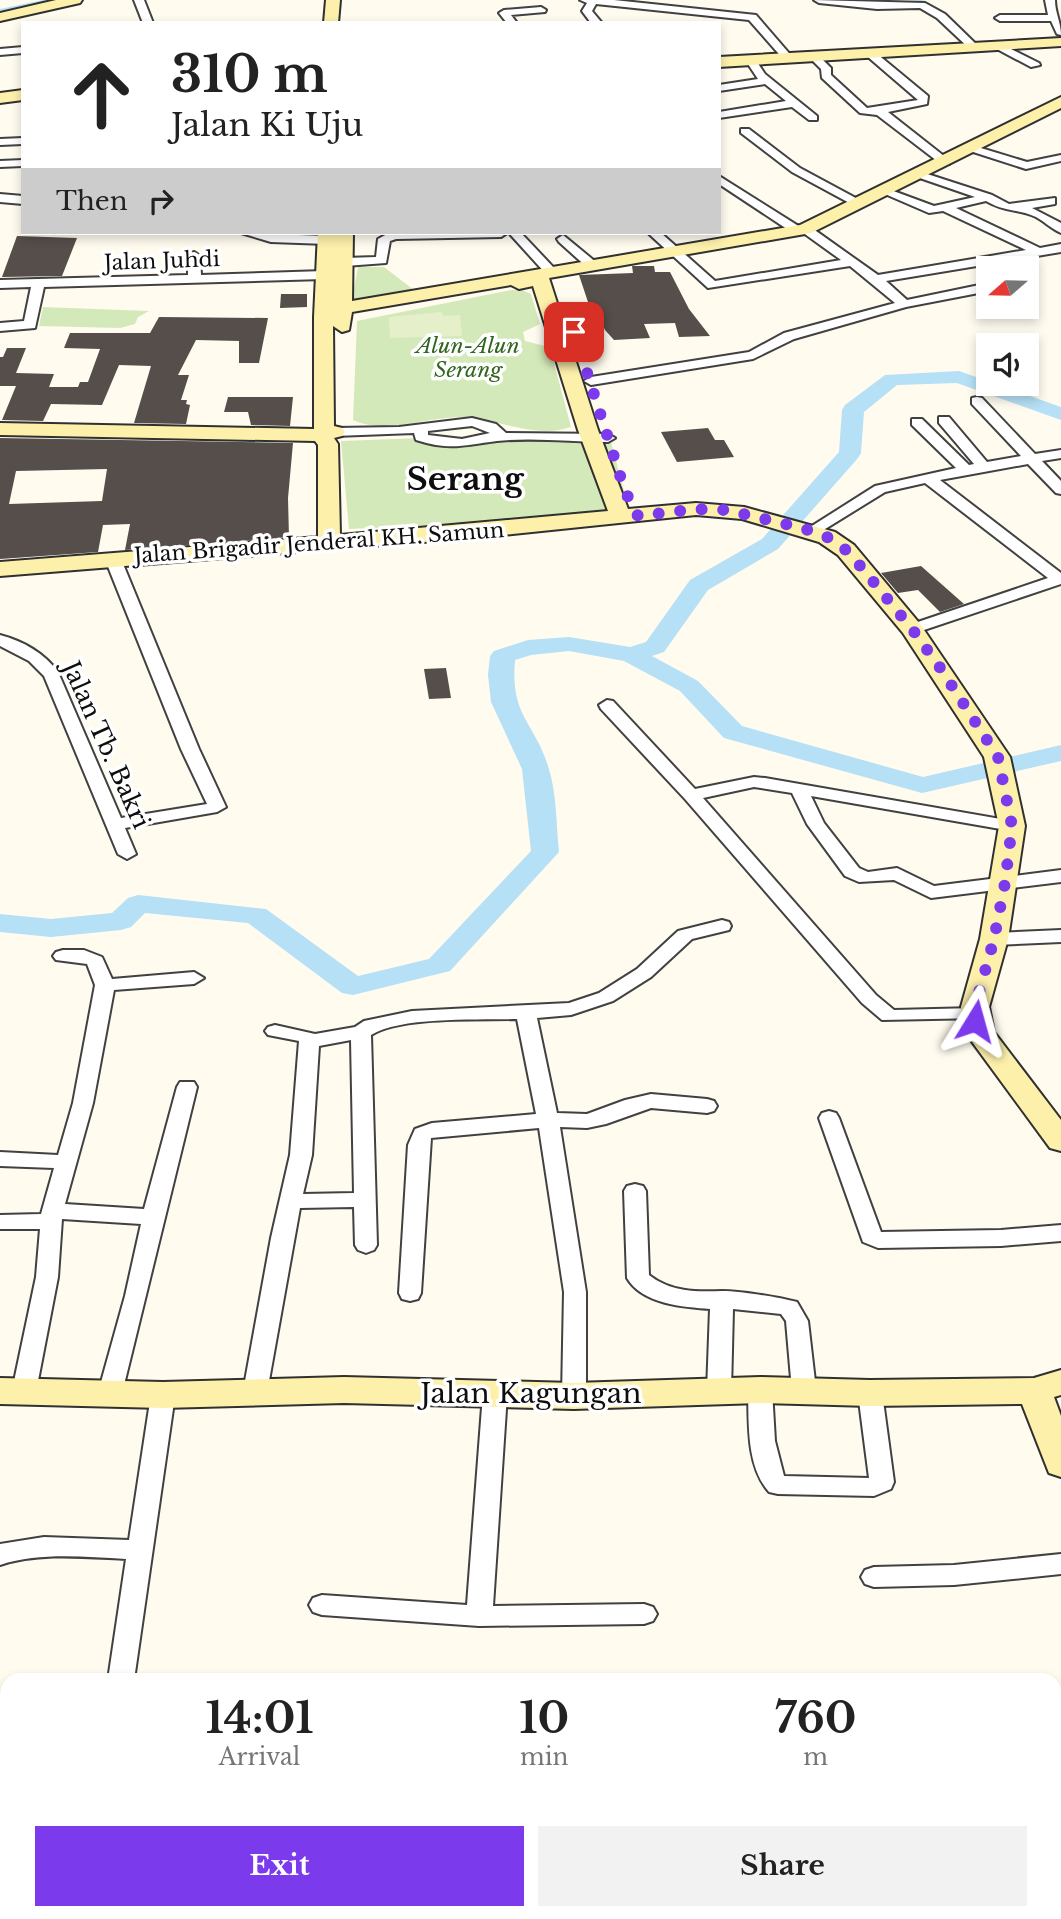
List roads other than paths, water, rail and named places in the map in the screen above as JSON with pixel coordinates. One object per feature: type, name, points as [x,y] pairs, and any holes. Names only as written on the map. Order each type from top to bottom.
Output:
[{"type":"main road","points":[[0,17],[75,0]]},
{"type":"main road","points":[[331,21],[333,0]]},
{"type":"main road","points":[[343,0],[343,21]]},
{"type":"main road","points":[[721,62],[1061,42]]},
{"type":"main road","points":[[0,98],[21,95]]},
{"type":"main road","points":[[323,317],[551,272],[674,253],[801,229],[945,162],[1061,102]]},
{"type":"main road","points":[[327,437],[344,311],[344,235]]},
{"type":"main road","points":[[327,237],[323,317],[329,543]]},
{"type":"main road","points":[[551,272],[559,310],[598,434],[630,517]]},
{"type":"main road","points":[[462,290],[540,279],[559,310],[589,378],[598,434]]},
{"type":"main road","points":[[0,429],[327,437]]},
{"type":"main road","name":"Jalan Brigadir Jenderal KH. Samun","points":[[0,569],[329,543],[696,509],[744,513],[807,530],[846,550],[912,629],[998,757],[1011,818]]},
{"type":"main road","points":[[1011,818],[1005,883],[975,1014],[980,1033],[1061,1141]]},
{"type":"main road","points":[[1048,1387],[1061,1464]]},
{"type":"main road","name":"Jalan Kagungan","points":[[12,1391],[163,1395],[344,1390],[574,1396],[760,1390],[870,1393],[1048,1387]]},
{"type":"street","points":[[139,0],[147,21]]},
{"type":"street","points":[[585,0],[752,17]]},
{"type":"street","points":[[819,0],[904,2],[922,5],[931,8],[975,48]]},
{"type":"street","points":[[1050,0],[1061,32]]},
{"type":"street","points":[[593,1],[587,11],[595,21]]},
{"type":"street","points":[[736,2],[789,59]]},
{"type":"street","points":[[510,21],[504,13],[541,10]]},
{"type":"street","points":[[674,10],[681,21]]},
{"type":"street","points":[[1000,18],[1055,14]]},
{"type":"street","points":[[999,47],[1035,65]]},
{"type":"street","points":[[0,52],[21,50]]},
{"type":"street","points":[[815,58],[826,68],[826,76],[864,111],[879,111],[925,101],[907,82],[872,55]]},
{"type":"street","points":[[751,61],[767,81],[813,118]]},
{"type":"street","points":[[721,88],[767,81]]},
{"type":"street","points":[[721,115],[795,103]]},
{"type":"street","points":[[879,111],[945,162]]},
{"type":"street","points":[[745,131],[796,170],[859,203]]},
{"type":"street","points":[[0,142],[21,141]]},
{"type":"street","points":[[971,148],[1026,166],[1061,158]]},
{"type":"street","points":[[0,164],[21,163]]},
{"type":"street","points":[[918,174],[988,197],[1007,208],[1051,201]]},
{"type":"street","points":[[721,179],[853,262],[904,304]]},
{"type":"street","points":[[884,191],[933,210],[988,197]]},
{"type":"street","points":[[0,198],[21,200]]},
{"type":"street","points":[[1019,206],[1043,216],[1061,229]]},
{"type":"street","points":[[946,208],[995,229],[1038,252]]},
{"type":"street","points":[[1043,216],[1061,214]]},
{"type":"street","points":[[257,235],[271,238],[327,237]]},
{"type":"street","points":[[345,262],[382,260],[384,239],[394,235]]},
{"type":"street","points":[[517,235],[551,272]]},
{"type":"street","points":[[656,235],[712,285],[853,262]]},
{"type":"street","points":[[564,239],[593,266]]},
{"type":"street","points":[[876,279],[1061,248]]},
{"type":"street","points":[[194,256],[194,279]]},
{"type":"street","name":"Jalan Juhdi","points":[[0,284],[324,275]]},
{"type":"street","points":[[0,327],[30,325],[38,284]]},
{"type":"street","points":[[589,378],[752,355],[789,336],[904,304],[976,290]]},
{"type":"street","points":[[977,401],[1061,490]]},
{"type":"street","points":[[944,420],[984,467]]},
{"type":"street","points":[[917,422],[966,470]]},
{"type":"street","points":[[327,437],[421,432],[436,424],[476,423],[497,434],[598,434]]},
{"type":"street","points":[[807,530],[874,491],[966,470],[1061,454]]},
{"type":"street","points":[[929,479],[1060,579]]},
{"type":"street","points":[[113,559],[190,749],[217,807],[114,825]]},
{"type":"street","points":[[912,629],[1060,579]]},
{"type":"street","name":"Jalan Tb. Bakri","points":[[0,640],[31,652],[43,661],[52,674],[127,854]]},
{"type":"street","points":[[607,705],[691,795],[869,999],[890,1016],[975,1014]]},
{"type":"street","points":[[691,795],[754,782],[1011,818]]},
{"type":"street","points":[[799,790],[816,824],[852,873],[858,877],[897,874],[931,892],[1061,876]]},
{"type":"street","points":[[366,1245],[361,1032],[366,1025],[399,1018],[571,1009],[606,997],[644,973],[685,935],[722,926]]},
{"type":"street","points":[[994,939],[1061,936]]},
{"type":"street","points":[[12,1391],[47,1277],[51,1216],[83,1103],[105,985],[95,961],[84,956],[63,956]]},
{"type":"street","points":[[105,985],[194,978]]},
{"type":"street","points":[[526,1013],[548,1120],[575,1292],[574,1396]]},
{"type":"street","points":[[255,1392],[282,1238],[293,1201],[301,1155],[309,1041],[307,1036],[275,1031]]},
{"type":"street","points":[[309,1041],[361,1032]]},
{"type":"street","points":[[110,1393],[187,1087]]},
{"type":"street","points":[[410,1293],[419,1144],[422,1134],[432,1130],[548,1120],[587,1121],[651,1101],[707,1106]]},
{"type":"street","points":[[829,1118],[869,1230],[872,1237],[878,1241],[1001,1238],[1061,1233]]},
{"type":"street","points":[[0,1159],[66,1161]]},
{"type":"street","points":[[635,1191],[638,1278],[657,1294],[674,1298],[722,1299],[777,1304],[789,1308],[794,1314],[804,1390]]},
{"type":"street","points":[[293,1201],[364,1200]]},
{"type":"street","points":[[0,1222],[51,1216],[153,1217]]},
{"type":"street","points":[[719,1391],[722,1299]]},
{"type":"street","points":[[760,1390],[762,1429],[770,1478],[778,1485],[874,1487],[882,1482],[870,1393]]},
{"type":"street","points":[[122,1673],[163,1395]]},
{"type":"street","points":[[479,1616],[495,1395]]},
{"type":"street","points":[[0,1555],[5,1550],[26,1548],[139,1550]]},
{"type":"street","points":[[874,1577],[954,1575],[1061,1564]]},
{"type":"street","points":[[322,1605],[380,1606],[416,1612],[479,1616],[644,1614]]},
{"type":"waterway","points":[[0,12],[56,0]]},
{"type":"waterway","points":[[835,0],[882,5],[923,0]]},
{"type":"waterway","points":[[631,655],[655,647],[699,585],[770,544],[850,453],[853,410],[892,379],[959,377],[1061,414]]},
{"type":"waterway","points":[[0,923],[51,928],[121,921],[138,904],[256,915],[353,986],[439,965],[545,852],[536,769],[508,713],[501,690],[503,656],[528,648],[569,644],[631,655]]},
{"type":"waterway","points":[[631,655],[689,686],[733,732],[922,785],[1061,753]]},
{"type":"district","name":"Serang","points":[[465,479]]},
{"type":"park label","name":"Alun-Alun Serang","points":[[468,358]]}]
